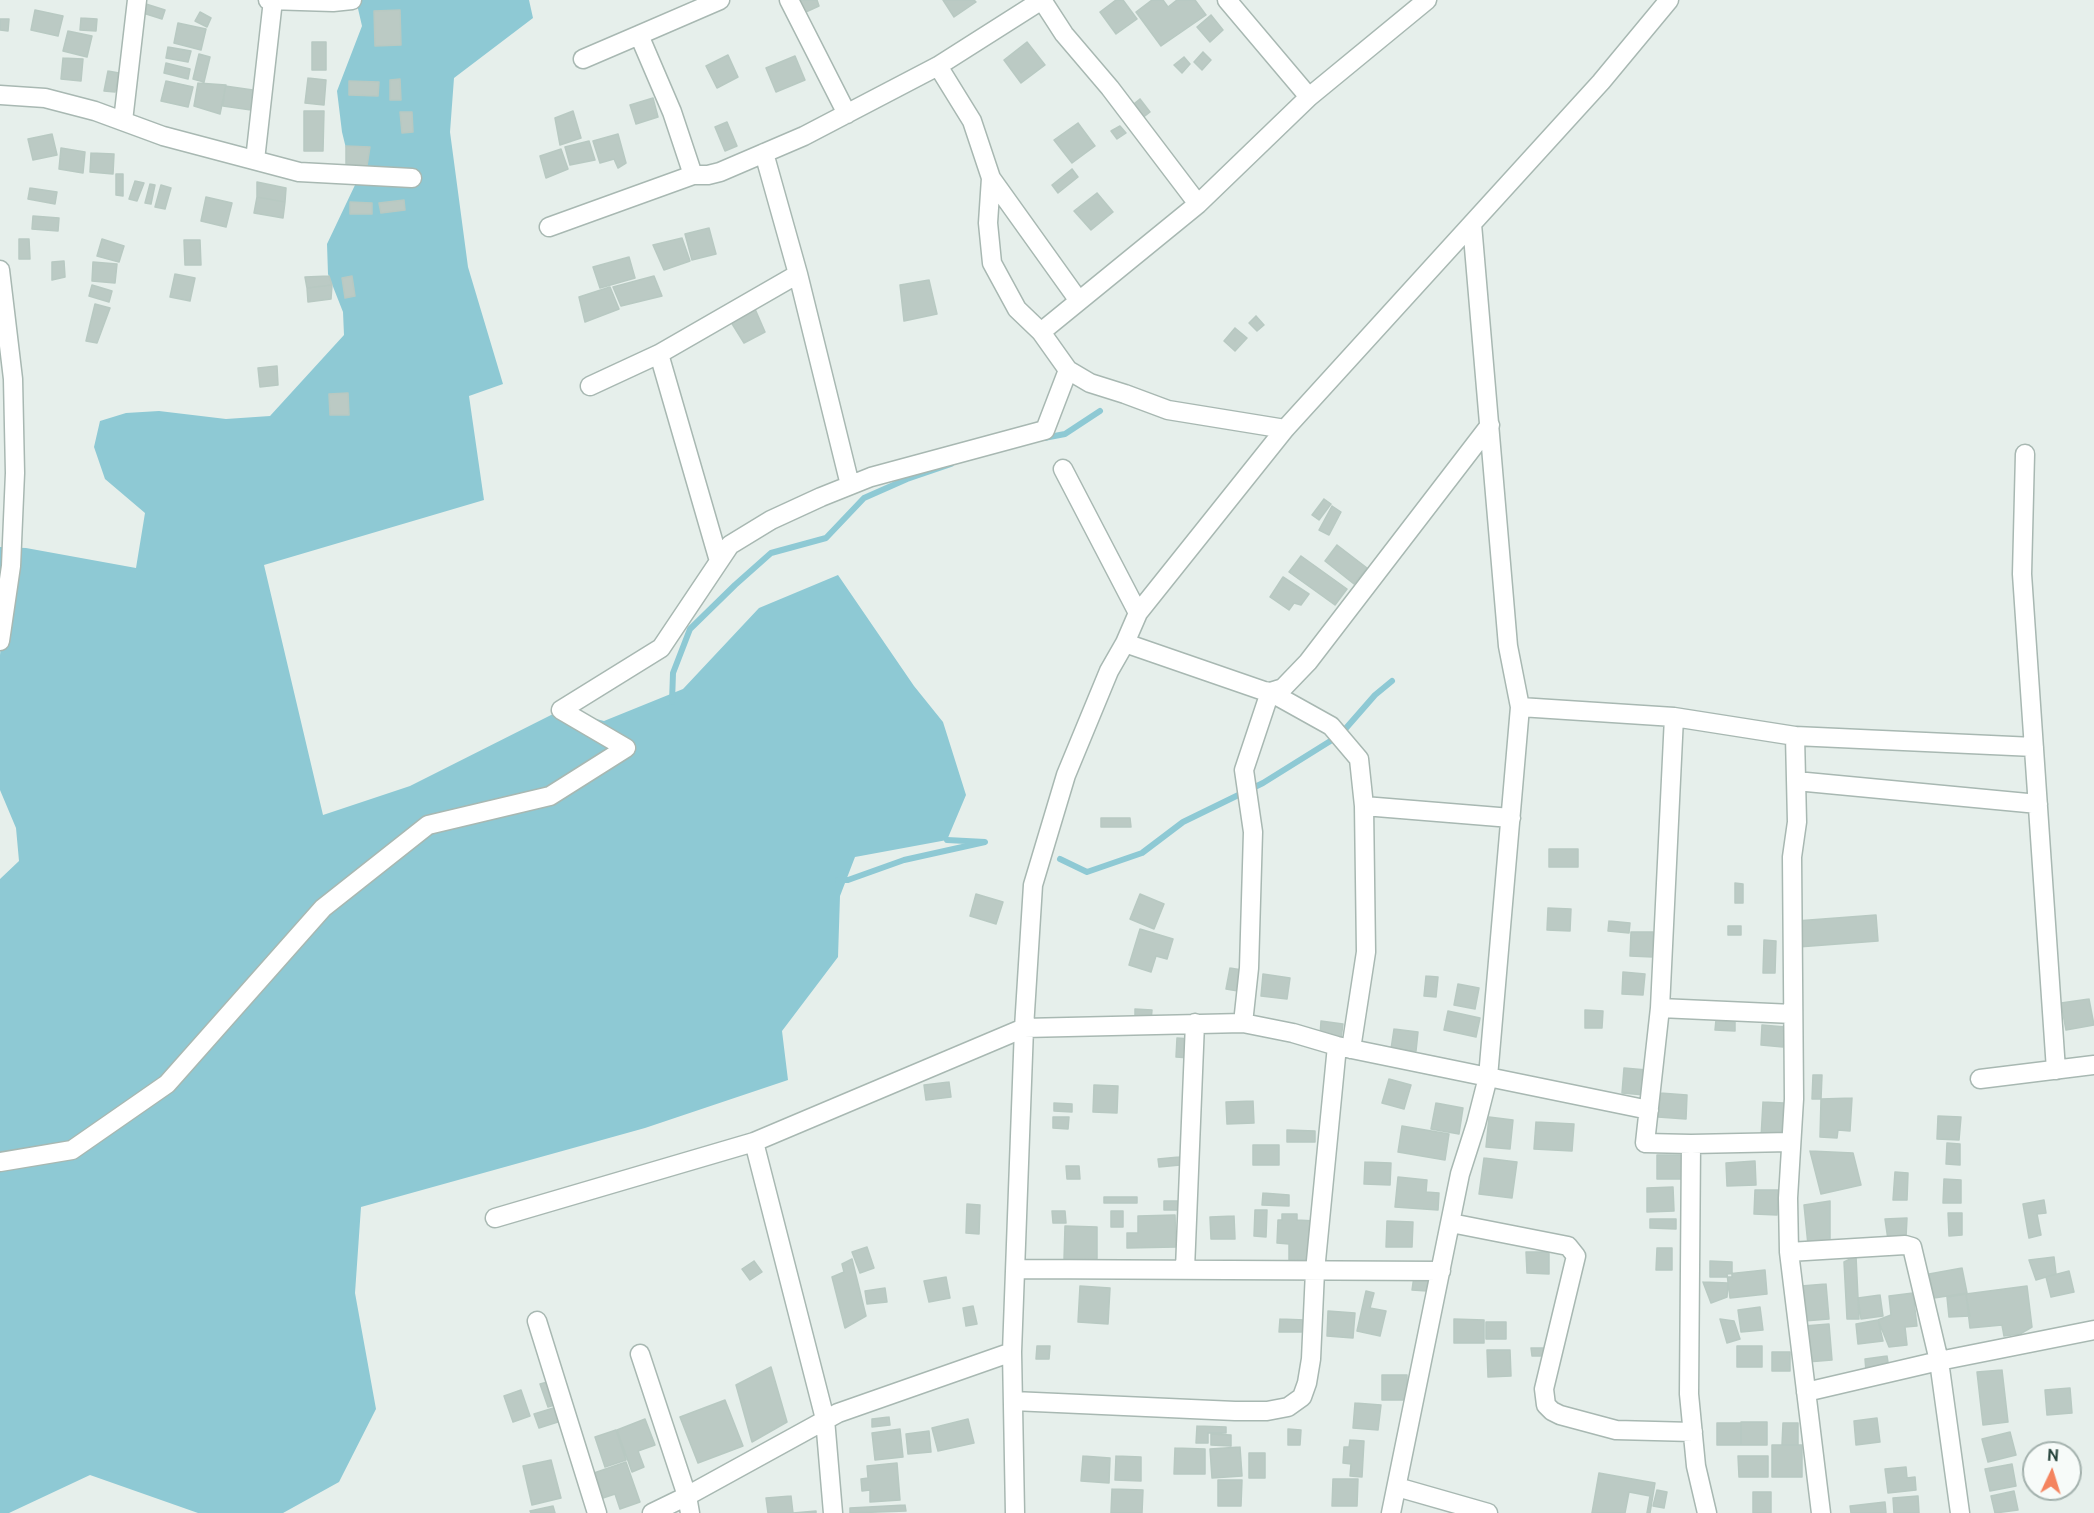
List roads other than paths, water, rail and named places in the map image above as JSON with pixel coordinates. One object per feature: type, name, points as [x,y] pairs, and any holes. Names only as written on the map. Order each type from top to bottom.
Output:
[{"type":"street","points":[[123,121],[137,0]]},
{"type":"street","points":[[255,160],[271,0],[352,0]]},
{"type":"street","points":[[583,60],[698,4],[720,0]]},
{"type":"street","points":[[789,0],[847,114]]},
{"type":"street","points":[[549,227],[693,176],[708,176],[720,172],[764,153],[847,114],[938,66],[1042,0],[1064,34],[1110,88],[1198,204]]},
{"type":"street","points":[[1227,0],[1309,97]]},
{"type":"street","points":[[1041,332],[1198,204],[1309,97],[1427,0]]},
{"type":"street","points":[[1015,1513],[1012,1352],[1017,1269],[1024,1028],[1033,885],[1066,775],[1109,671],[1138,613],[1284,429],[1601,82],[1669,0]]},
{"type":"street","points":[[639,34],[672,112],[693,176]]},
{"type":"street","points":[[938,66],[972,121],[991,178],[1079,301]]},
{"type":"street","points":[[0,95],[45,98],[95,111],[163,136],[299,172],[411,178]]},
{"type":"street","points":[[764,153],[798,274],[850,485]]},
{"type":"street","points":[[991,178],[988,223],[992,262],[1017,309],[1041,332],[1068,370],[1090,383],[1168,410],[1284,429]]},
{"type":"street","points":[[1391,1513],[1460,1174],[1488,1077],[1520,707],[1508,646],[1472,224]]},
{"type":"street","points":[[0,270],[6,389],[15,473],[6,534],[11,566],[0,641]]},
{"type":"street","points":[[590,386],[658,354],[798,274]]},
{"type":"street","points":[[658,354],[719,561]]},
{"type":"street","points":[[0,1162],[72,1150],[167,1084],[323,908],[428,825],[550,795],[626,748],[561,710],[661,648],[730,545],[771,520],[871,477],[1045,430],[1068,370]]},
{"type":"street","points":[[1270,692],[1283,688],[1308,662],[1490,424]]},
{"type":"street","points":[[2025,454],[2022,574],[2056,1070]]},
{"type":"street","points":[[1063,469],[1138,613]]},
{"type":"street","points":[[1013,1401],[1235,1412],[1267,1411],[1288,1407],[1302,1397],[1311,1359],[1315,1271],[1344,1048],[1366,952],[1364,806],[1359,759],[1330,726],[1270,692],[1125,643]]},
{"type":"street","points":[[1243,1023],[1249,968],[1253,832],[1244,770],[1270,692]]},
{"type":"street","points":[[1520,707],[1674,717],[1795,736],[2034,747]]},
{"type":"street","points":[[1674,717],[1660,1008],[1645,1143],[1790,1142]]},
{"type":"street","points":[[1795,736],[1797,822],[1792,857],[1794,1099],[1788,1198],[1790,1252],[1821,1513]]},
{"type":"street","points":[[1796,780],[2038,804]]},
{"type":"street","points":[[1364,806],[1511,818]]},
{"type":"street","points":[[1660,1008],[1793,1014]]},
{"type":"street","points":[[1185,1269],[1195,1023]]},
{"type":"street","points":[[495,1218],[753,1142],[1024,1028],[1243,1023],[1293,1033],[1344,1048],[1649,1110]]},
{"type":"street","points":[[1980,1079],[2094,1065]]},
{"type":"street","points":[[753,1142],[825,1419],[833,1513]]},
{"type":"street","points":[[1691,1144],[1689,1394],[1696,1466],[1707,1513]]},
{"type":"street","points":[[1450,1222],[1568,1246],[1576,1256],[1544,1389],[1546,1405],[1552,1412],[1616,1430],[1693,1432]]},
{"type":"street","points":[[1790,1252],[1905,1245],[1912,1247],[1939,1361],[1960,1513]]},
{"type":"street","points":[[1017,1269],[1441,1271]]},
{"type":"street","points":[[537,1321],[597,1513]]},
{"type":"street","points":[[1806,1392],[1939,1361],[2094,1330]]},
{"type":"street","points":[[652,1513],[688,1505],[838,1413],[1012,1352]]},
{"type":"street","points":[[640,1353],[688,1505]]},
{"type":"street","points":[[1397,1487],[1488,1513]]},
{"type":"water","points":[[356,0],[529,0],[533,18],[454,78],[450,132],[468,267],[503,384],[469,396],[484,500],[264,565],[323,815],[410,786],[561,710],[604,721],[683,689],[759,608],[838,575],[914,686],[943,722],[966,795],[947,840],[855,857],[840,896],[838,957],[782,1031],[788,1080],[645,1128],[361,1207],[355,1293],[376,1409],[339,1482],[283,1513],[198,1513],[90,1475],[9,1513],[0,1513],[0,879],[19,861],[16,828],[0,790],[2,637],[0,637],[0,547],[26,548],[136,568],[145,513],[105,479],[94,447],[100,421],[126,413],[159,411],[226,419],[270,416],[344,335],[343,312],[328,274],[327,244],[355,185],[342,132],[337,91],[362,26]]},
{"type":"waterway","points":[[1044,438],[1065,434],[1100,411]]},
{"type":"waterway","points":[[672,702],[673,673],[690,629],[771,553],[826,538],[864,498],[907,479],[951,464]]},
{"type":"waterway","points":[[1060,859],[1087,872],[1142,853],[1183,822],[1263,783],[1340,735],[1375,695],[1392,681]]},
{"type":"waterway","points":[[838,880],[848,880],[904,860],[985,842],[947,840]]}]
